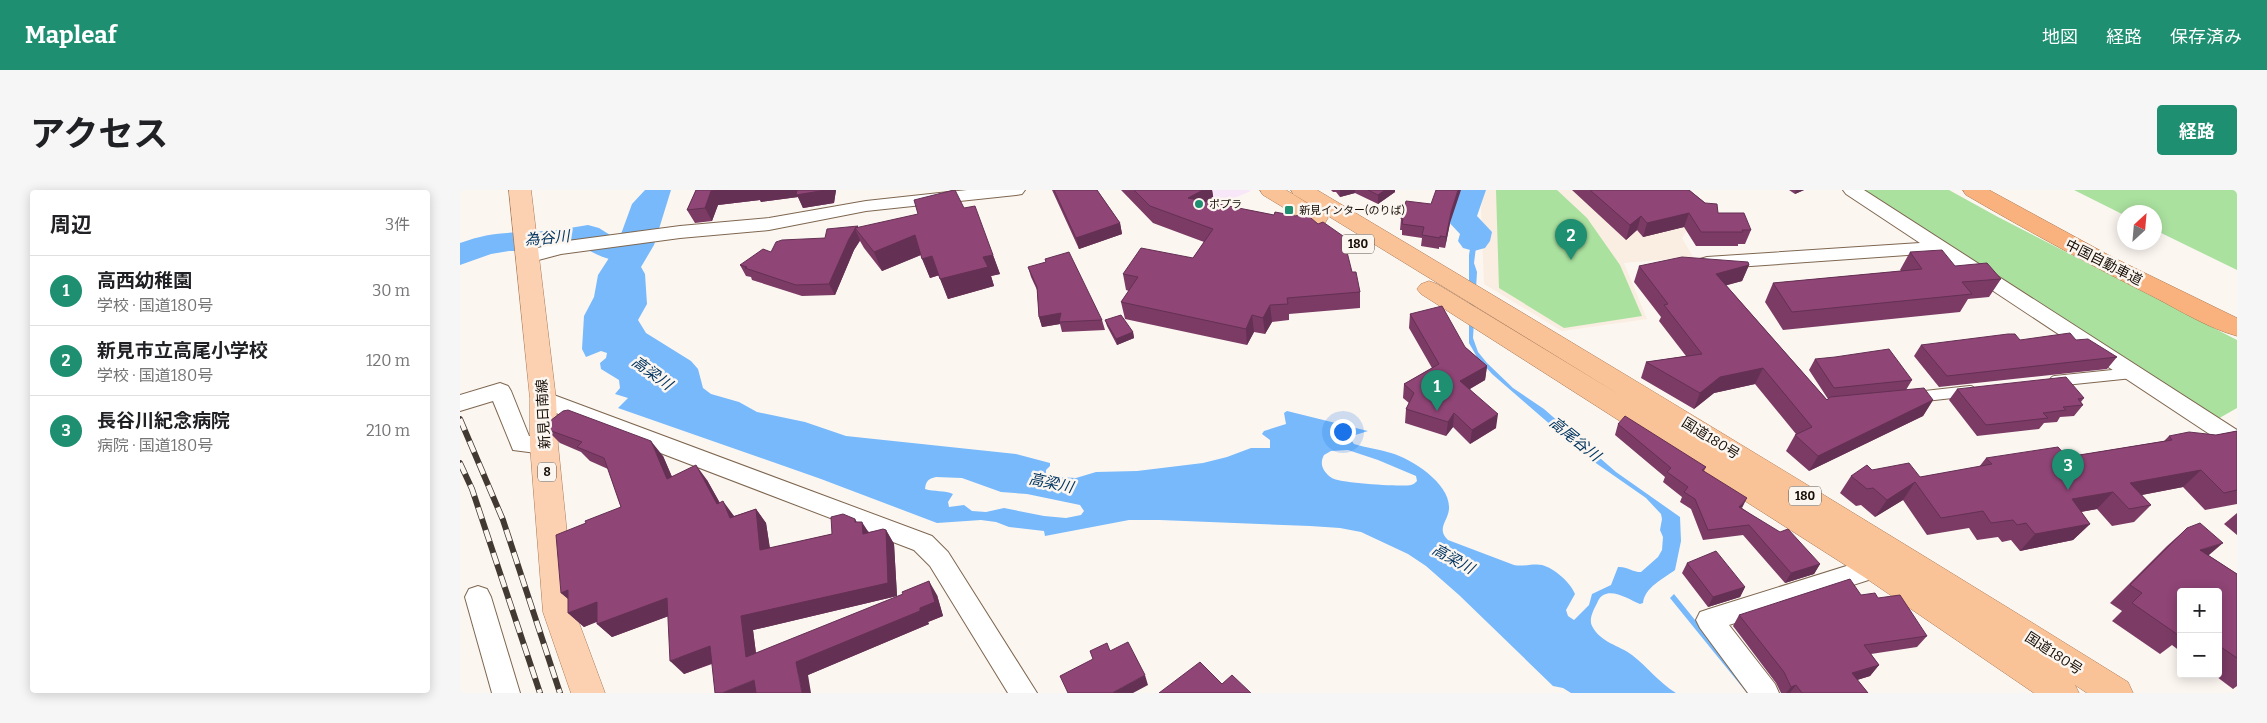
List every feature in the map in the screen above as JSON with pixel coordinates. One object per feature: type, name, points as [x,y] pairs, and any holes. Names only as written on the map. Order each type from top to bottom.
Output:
[{"type":"highway","name":"国道180号","points":[[1271,190],[1874,568],[2062,693]]},
{"type":"highway","name":"国道180号","points":[[1302,190],[1885,545],[2116,693]]},
{"type":"highway","points":[[1968,190],[2019,217]]},
{"type":"highway","name":"中国自動車道","points":[[1974,190],[2019,217],[2237,328]]},
{"type":"highway","name":"中国自動車道","points":[[2004,190],[2121,253],[2237,311]]},
{"type":"main road","name":"新見日南線","points":[[520,190],[543,399],[544,445],[559,612],[588,693]]},
{"type":"street","points":[[526,246],[560,248],[683,224],[769,224],[865,198],[1016,190]]},
{"type":"street","points":[[1852,190],[2237,442]]},
{"type":"street","points":[[1687,264],[1941,247]]},
{"type":"street","points":[[460,403],[500,391],[521,444],[544,445]]},
{"type":"street","points":[[543,399],[923,542],[939,559],[1023,693]]},
{"type":"street","points":[[1765,693],[1709,620],[1874,568]]},
{"type":"street","points":[[478,597],[506,693]]},
{"type":"lane","points":[[2043,383],[2132,373]]},
{"type":"lane","points":[[1904,398],[1984,390]]},
{"type":"shaded area","name":"ポプラ","points":[[1162,190],[1249,190],[1251,191],[1191,216]]},
{"type":"shaded area","points":[[1485,190],[1680,190],[1699,211],[1682,238],[1693,257],[1624,263],[1647,319],[1562,331],[1484,284],[1481,207]]},
{"type":"green space","points":[[1496,190],[1557,190],[1587,218],[1620,265],[1642,316],[1564,328],[1499,288]]},
{"type":"green space","points":[[1862,190],[1949,190],[2237,340],[2237,408],[2216,420]]},
{"type":"green space","points":[[2074,190],[2237,190],[2237,270],[2162,233],[2162,205],[2117,205],[2117,212]]},
{"type":"water","name":"高梁川","points":[[645,190],[671,190],[654,245],[641,267],[645,274],[647,304],[638,320],[646,333],[691,361],[698,369],[703,388],[711,394],[739,402],[757,412],[805,422],[846,436],[1016,454],[1050,463],[1046,474],[1057,477],[1076,478],[1096,472],[1137,471],[1203,463],[1251,448],[1270,448],[1270,440],[1262,434],[1264,431],[1286,424],[1284,413],[1287,411],[1368,431],[1349,437],[1354,444],[1391,453],[1409,461],[1429,474],[1444,491],[1449,509],[1443,532],[1448,540],[1514,565],[1539,565],[1552,569],[1566,581],[1575,594],[1566,610],[1568,616],[1574,620],[1589,605],[1592,594],[1611,585],[1618,567],[1641,572],[1658,557],[1662,550],[1663,537],[1660,530],[1661,514],[1646,498],[1590,459],[1492,374],[1477,357],[1469,343],[1469,255],[1472,236],[1470,231],[1456,221],[1464,196],[1476,196],[1469,217],[1478,231],[1474,263],[1477,272],[1473,338],[1478,352],[1513,388],[1544,409],[1616,472],[1680,517],[1681,541],[1675,570],[1647,592],[1643,603],[1640,604],[1612,593],[1607,594],[1598,601],[1591,616],[1592,626],[1600,636],[1632,655],[1676,693],[1571,693],[1563,688],[1553,686],[1459,595],[1426,566],[1408,554],[1361,532],[1340,528],[1310,526],[1129,520],[1045,536],[1044,531],[1009,527],[996,522],[981,520],[937,523],[821,479],[618,408],[628,398],[615,394],[620,388],[619,380],[601,369],[600,363],[606,358],[607,353],[601,351],[586,357],[582,349],[584,316],[594,297],[598,275],[609,258],[609,254],[617,245],[632,204]],"holes":[[[1348,450],[1416,476],[1417,481],[1411,485],[1395,485],[1357,483],[1332,478],[1323,468],[1324,455],[1331,451]],[[936,477],[962,478],[1001,492],[1027,494],[1080,505],[1084,511],[1081,515],[1066,518],[1044,516],[1004,508],[986,512],[972,511],[964,505],[949,507],[948,502],[953,494],[925,489],[928,481]]]},
{"type":"water","points":[[1674,594],[1754,693],[1747,693],[1670,598]]},
{"type":"building","points":[[696,190],[722,190],[711,191],[705,208],[687,210]]},
{"type":"building","points":[[797,190],[826,190],[796,195]]},
{"type":"building","points":[[955,190],[964,208],[975,206],[993,255],[983,257],[988,267],[940,279],[932,256],[922,259],[915,235],[874,252],[855,228],[918,214],[914,200]]},
{"type":"building","points":[[1054,190],[1097,190],[1120,223],[1076,238]]},
{"type":"building","points":[[1134,190],[1203,190],[1188,198],[1274,215],[1275,212],[1296,216],[1304,212],[1318,224],[1323,222],[1343,236],[1352,272],[1356,272],[1360,292],[1287,298],[1288,304],[1270,305],[1263,318],[1252,315],[1246,329],[1121,302],[1138,277],[1123,274],[1141,248],[1193,258],[1213,229],[1150,206]]},
{"type":"building","points":[[1368,190],[1385,190],[1378,195]]},
{"type":"building","points":[[1436,190],[1458,190],[1446,237],[1440,236],[1440,238],[1422,235],[1424,227],[1402,224],[1403,219],[1401,219],[1406,201],[1431,204]]},
{"type":"building","points":[[1590,190],[1689,190],[1705,203],[1717,204],[1718,213],[1744,213],[1751,230],[1742,230],[1743,232],[1701,232],[1689,213],[1647,223],[1641,216],[1630,225]]},
{"type":"building","points":[[858,226],[849,239],[829,284],[796,285],[740,265],[763,249],[771,252],[776,242],[782,240],[825,238],[827,229]]},
{"type":"building","points":[[1942,250],[1955,266],[1987,263],[2001,279],[1962,282],[1972,294],[1792,312],[1773,283],[1922,269],[1910,252]]},
{"type":"building","points":[[1069,252],[1102,320],[1059,322],[1061,313],[1039,317],[1037,287],[1028,267],[1046,262],[1045,259]]},
{"type":"building","points":[[1682,257],[1748,262],[1749,265],[1716,274],[1827,400],[1830,397],[1924,388],[1933,400],[1818,456],[1795,435],[1812,427],[1763,368],[1720,377],[1700,393],[1646,362],[1702,354],[1664,305],[1668,304],[1639,266]]},
{"type":"building","points":[[1442,306],[1465,347],[1487,366],[1460,381],[1498,414],[1472,430],[1454,413],[1448,422],[1406,409],[1414,393],[1404,384],[1439,364],[1410,314]]},
{"type":"building","points":[[1121,315],[1133,332],[1116,339],[1105,320]]},
{"type":"building","points":[[2070,333],[2076,340],[2088,339],[2117,357],[1947,376],[1921,345],[2008,334],[2015,334],[2020,340]]},
{"type":"building","points":[[1889,349],[1912,380],[1834,388],[1815,359],[1835,357]]},
{"type":"building","points":[[2066,377],[2084,398],[2078,399],[2083,405],[2063,407],[2066,410],[2043,413],[2048,418],[1986,425],[1957,389]]},
{"type":"building","points":[[568,410],[651,441],[667,479],[696,465],[717,504],[723,501],[730,518],[756,509],[760,550],[832,534],[831,517],[843,514],[855,519],[855,522],[862,522],[863,534],[886,530],[888,583],[741,616],[746,657],[903,594],[902,592],[929,581],[935,602],[920,608],[920,611],[796,662],[802,693],[756,693],[754,680],[722,693],[715,693],[710,646],[670,661],[667,598],[597,624],[597,602],[568,613],[568,590],[561,593],[556,535],[621,507],[604,458],[577,447],[582,442],[546,429],[546,424],[563,411]]},
{"type":"building","points":[[1625,416],[1706,467],[1702,470],[1747,498],[1739,507],[1780,532],[1788,529],[1820,564],[1791,573],[1749,525],[1708,530],[1695,499],[1684,492],[1688,487],[1667,472],[1671,468],[1618,424]]},
{"type":"building","points":[[2237,431],[2237,490],[2224,493],[2201,470],[2130,483],[2151,505],[2129,509],[2113,492],[2072,499],[2090,524],[2035,534],[2026,523],[2017,525],[2013,520],[1991,523],[1983,511],[1941,518],[1915,482],[1887,500],[1873,488],[1867,489],[1851,476],[1867,465],[1872,470],[1909,463],[1920,477],[1992,464],[1986,458],[2058,447],[2067,457],[2172,440],[2169,436],[2189,432],[2216,435]]},
{"type":"building","points":[[2200,523],[2223,543],[2200,550],[2237,574],[2237,658],[2222,648],[2222,588],[2177,588],[2177,634],[2132,603],[2142,593],[2130,585],[2187,528]]},
{"type":"building","points":[[1716,551],[1745,587],[1713,597],[1687,563]]},
{"type":"building","points":[[1850,579],[1861,595],[1875,593],[1878,598],[1900,595],[1927,636],[1864,645],[1879,665],[1852,673],[1868,693],[1802,693],[1796,685],[1791,687],[1784,672],[1739,615]]},
{"type":"building","points":[[1128,642],[1145,675],[1112,693],[1068,693],[1060,676],[1093,659],[1090,651],[1107,643],[1110,651]]},
{"type":"building","points":[[1200,662],[1222,684],[1232,675],[1251,693],[1159,693]]},
{"type":"waterway","name":"高尾谷川","points":[[1471,190],[1461,218],[1476,232],[1474,241]]},
{"type":"waterway","name":"為谷川","points":[[460,255],[483,246],[509,241],[546,241],[588,235],[611,250],[631,250]]},
{"type":"railway","points":[[460,419],[503,520],[560,693]]},
{"type":"railway","points":[[460,463],[472,489],[540,693]]},
{"type":"place","name":"ポプラ","points":[[1199,204]]},
{"type":"place","name":"新見インター(のりば)","points":[[1289,210]]},
{"type":"place","name":"新見市立高尾小学校","points":[[1571,260]]},
{"type":"place","name":"高西幼稚園","points":[[1437,411]]},
{"type":"place","name":"長谷川紀念病院","points":[[2068,490]]}]
